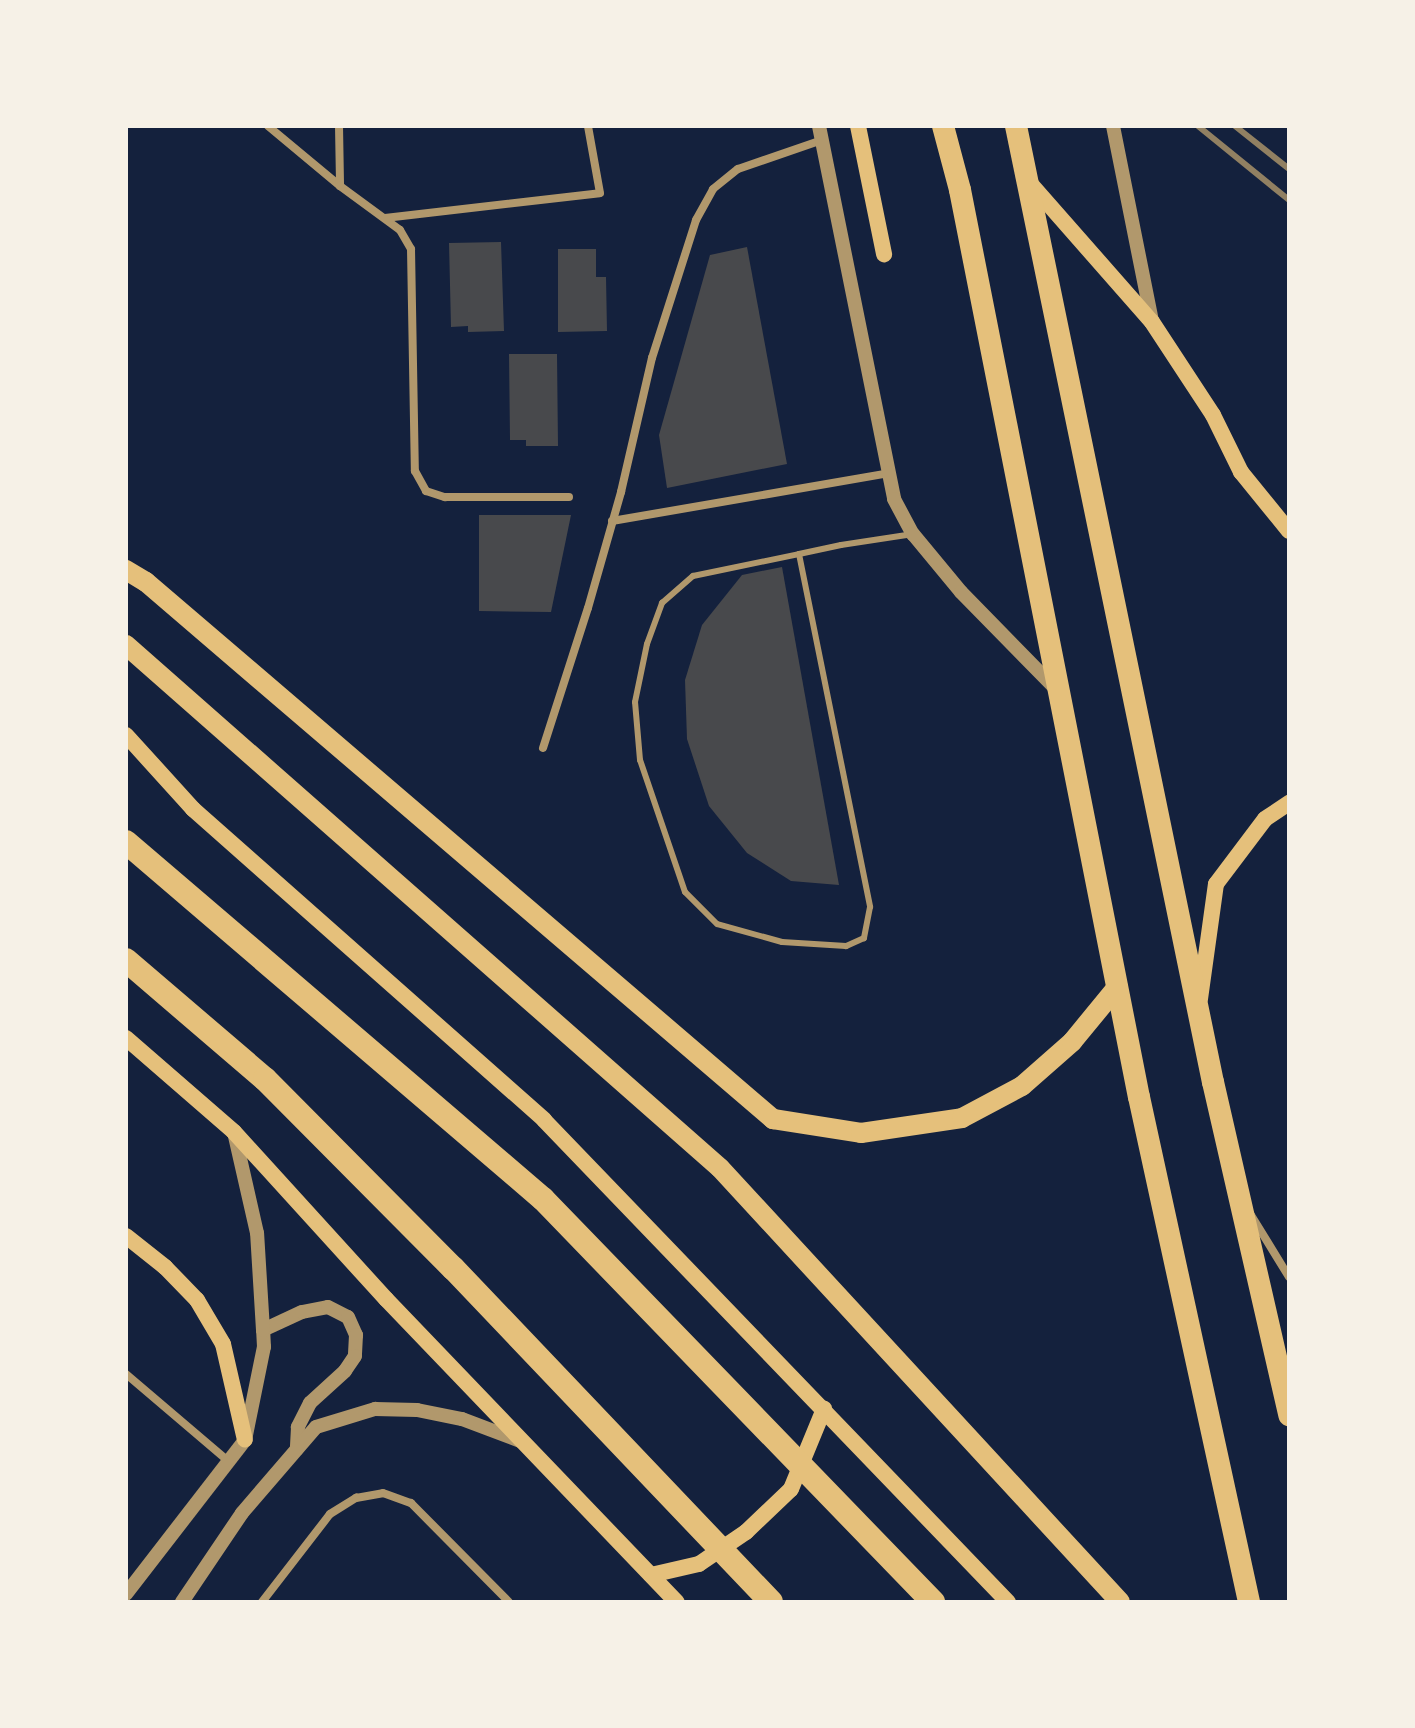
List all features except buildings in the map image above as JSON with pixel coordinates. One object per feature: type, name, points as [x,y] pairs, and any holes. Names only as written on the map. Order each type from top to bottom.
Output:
[{"type":"highway","points":[[943,126],[960,190],[1118,986],[1249,1602]]},
{"type":"highway","points":[[1016,126],[1238,1194],[1289,1415]]},
{"type":"highway","points":[[126,842],[543,1199],[933,1602]]},
{"type":"highway","points":[[126,960],[265,1079],[453,1268],[771,1602]]},
{"type":"main road","points":[[858,126],[884,254]]},
{"type":"main road","points":[[1028,181],[1152,322],[1213,415],[1241,472],[1289,531]]},
{"type":"main road","points":[[126,570],[146,582],[773,1119],[861,1133],[962,1118],[1022,1086],[1072,1042],[1118,986]]},
{"type":"main road","points":[[129,648],[720,1168],[1120,1602]]},
{"type":"main road","points":[[126,735],[193,809],[544,1120],[1008,1602]]},
{"type":"main road","points":[[1199,1003],[1216,884],[1265,819],[1289,803]]},
{"type":"main road","points":[[126,1038],[234,1132],[386,1299],[677,1602]]},
{"type":"main road","points":[[126,1236],[165,1267],[197,1300],[223,1344],[245,1440]]},
{"type":"main road","points":[[651,1575],[699,1564],[746,1532],[791,1489],[824,1409]]},
{"type":"street","points":[[268,126],[340,186],[400,230],[411,249],[415,471],[426,491],[445,497],[569,497]]},
{"type":"street","points":[[339,126],[340,186]]},
{"type":"street","points":[[385,218],[600,193],[588,126]]},
{"type":"street","points":[[1113,126],[1152,322]]},
{"type":"street","points":[[543,748],[612,521],[652,358],[701,209],[713,189],[738,169],[821,133],[894,499],[913,534],[961,592],[1061,693]]},
{"type":"street","points":[[612,521],[889,473]]},
{"type":"street","points":[[126,1594],[245,1440],[264,1347],[257,1233],[234,1132]]},
{"type":"street","points":[[1238,1194],[1289,1277]]},
{"type":"street","points":[[263,1330],[302,1312],[328,1307],[348,1317],[356,1335],[355,1356],[345,1371],[310,1403],[298,1427],[297,1449]]},
{"type":"street","points":[[126,1374],[227,1460]]},
{"type":"street","points":[[182,1602],[242,1513],[316,1427],[375,1409],[417,1410],[462,1419],[523,1442]]},
{"type":"street","points":[[262,1602],[330,1514],[356,1498],[383,1493],[411,1503],[509,1602]]},
{"type":"lane","points":[[799,554],[870,907],[864,938],[846,946],[782,942],[717,924],[685,892],[640,760],[635,702],[647,644],[662,603],[693,576],[799,554],[913,534]]},
{"type":"railway","points":[[1198,126],[1289,200]]},
{"type":"railway","points":[[1235,126],[1289,169]]}]
